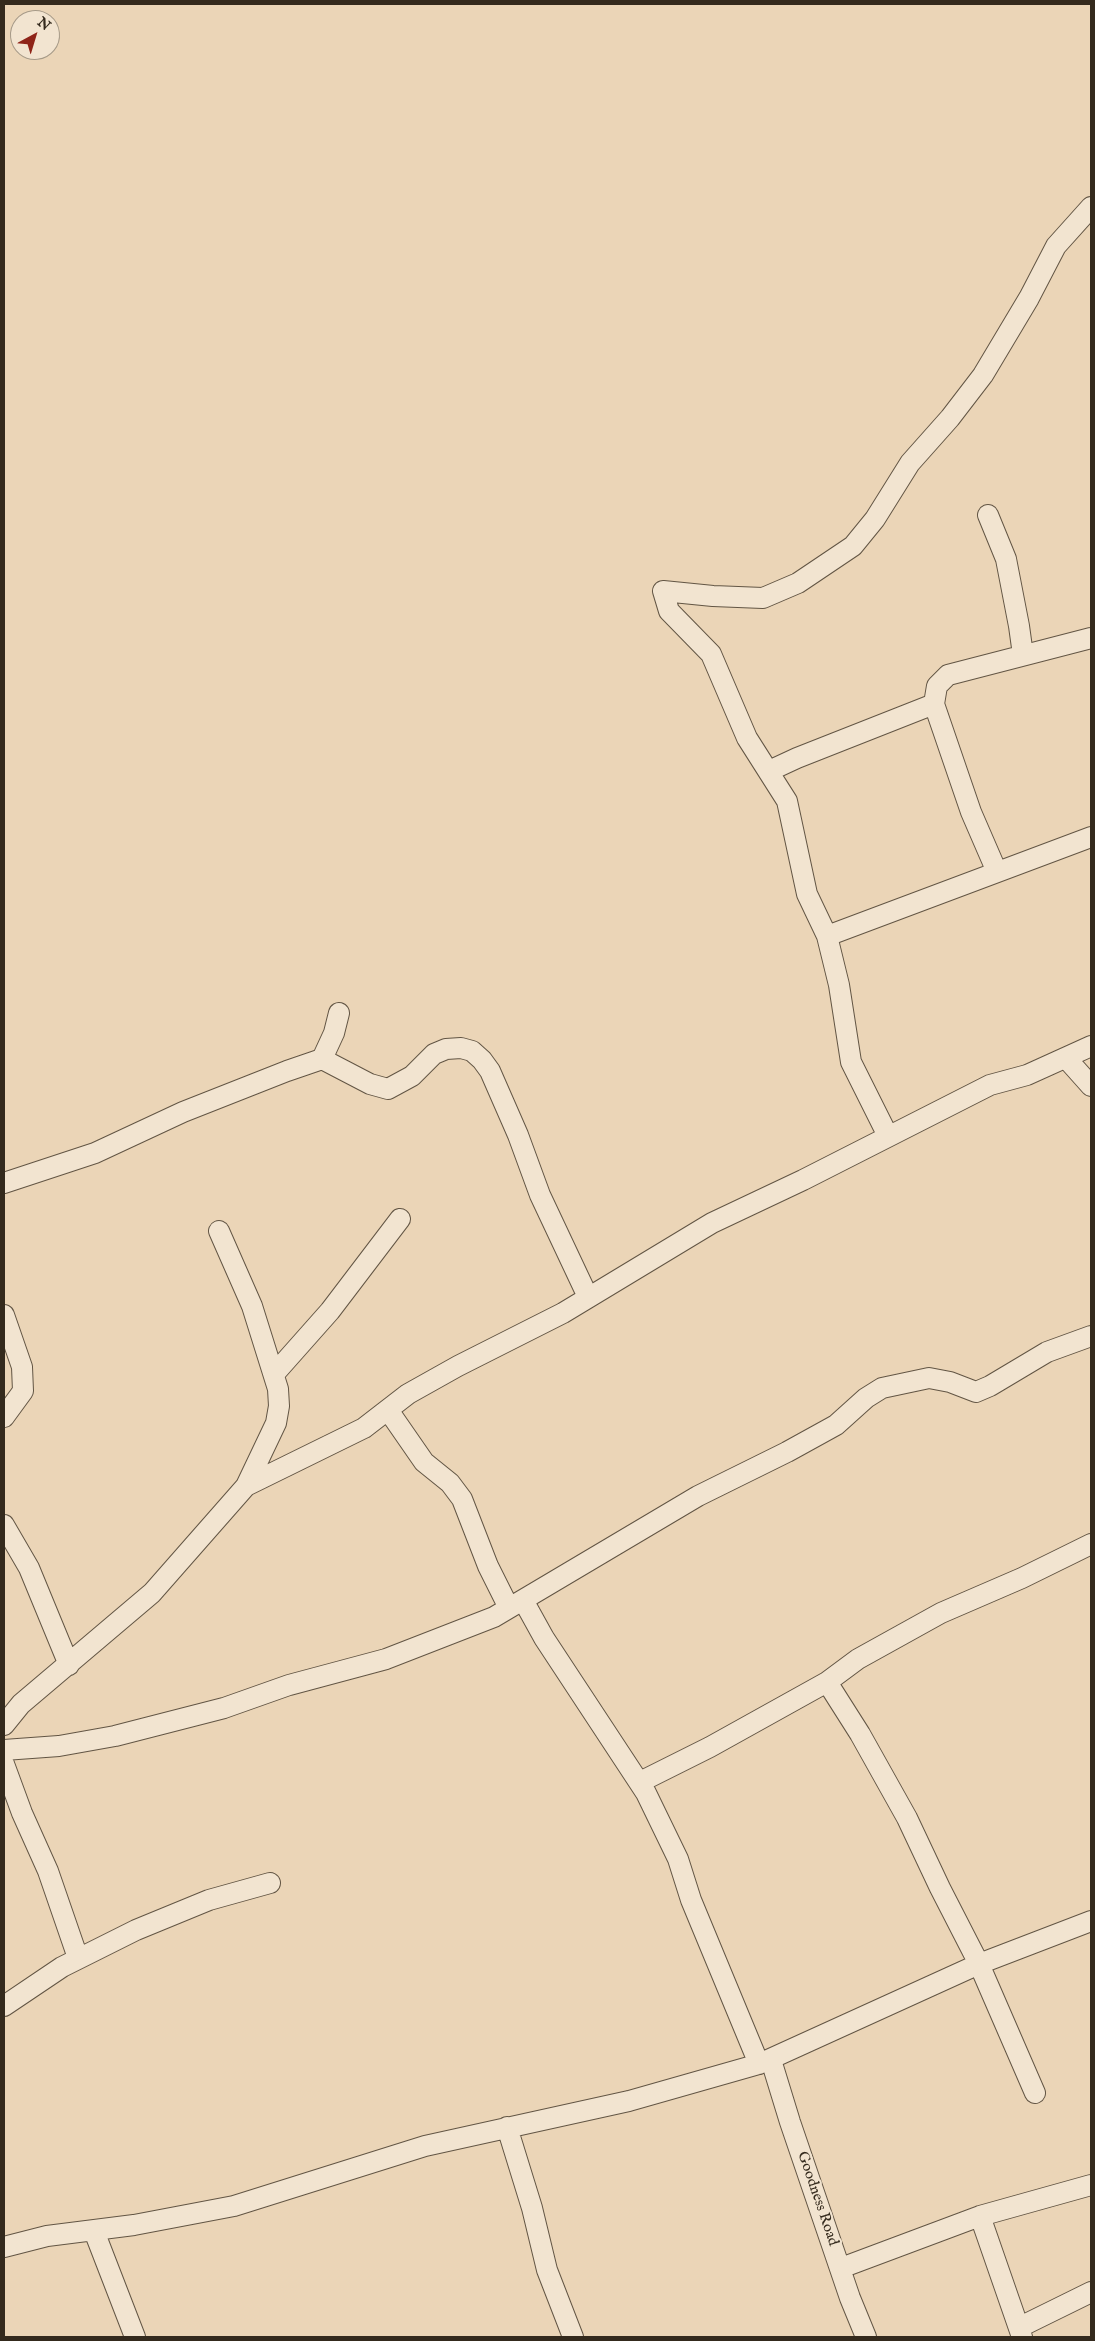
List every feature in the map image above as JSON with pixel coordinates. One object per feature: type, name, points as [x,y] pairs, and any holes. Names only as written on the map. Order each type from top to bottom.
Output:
[{"type":"street","points":[[888,1136],[851,1062],[839,985],[827,936],[807,894],[787,801],[747,738],[711,654],[669,610],[663,591],[763,598],[798,583],[853,546],[875,519],[910,463],[950,418],[983,375],[1029,298],[1056,246],[1091,207]]},
{"type":"street","points":[[988,515],[1006,559],[1023,655]]},
{"type":"street","points":[[997,872],[970,812],[934,704],[936,686],[948,675],[1091,638]]},
{"type":"street","points":[[769,771],[797,758],[934,704]]},
{"type":"street","points":[[827,936],[1091,837]]},
{"type":"street","points":[[4,1183],[95,1153],[183,1112],[322,1059],[327,1051],[340,1013]]},
{"type":"street","points":[[246,1486],[364,1428],[408,1394],[458,1366],[563,1313],[712,1223],[803,1180],[990,1085],[1027,1075],[1091,1046]]},
{"type":"street","points":[[322,1059],[370,1084],[388,1089],[412,1076],[434,1054],[446,1049],[460,1048],[472,1051],[490,1070],[518,1135],[525,1159],[540,1195],[588,1297]]},
{"type":"street","points":[[1066,1058],[1091,1086]]},
{"type":"street","points":[[275,1372],[330,1311],[400,1219]]},
{"type":"street","points":[[4,1725],[22,1704],[152,1593],[246,1486],[276,1423],[279,1406],[275,1372],[237,1269],[219,1231]]},
{"type":"street","points":[[4,1315],[22,1367],[23,1391],[10,1403],[4,1417]]},
{"type":"street","points":[[4,1750],[59,1746],[115,1736],[224,1708],[289,1685],[386,1660],[494,1617],[698,1496],[786,1452],[836,1424],[866,1398],[882,1388],[929,1378],[950,1382],[976,1392],[990,1386],[1047,1352],[1091,1336]]},
{"type":"street","name":"Goodness Road","points":[[388,1410],[424,1462],[450,1483],[462,1500],[488,1566],[544,1638],[640,1782],[678,1859],[691,1900],[765,2062],[790,2122],[850,2298],[866,2337]]},
{"type":"street","points":[[4,1525],[29,1568],[69,1665]]},
{"type":"street","points":[[640,1782],[710,1747],[827,1682],[858,1659],[942,1613],[1022,1578],[1091,1544]]},
{"type":"street","points":[[827,1682],[860,1734],[907,1818],[979,1964],[1035,2093]]},
{"type":"street","points":[[4,1764],[22,1813],[48,1871],[78,1958]]},
{"type":"street","points":[[4,2006],[35,1984],[78,1958],[136,1930],[209,1900],[270,1883]]},
{"type":"street","points":[[4,2247],[47,2236],[94,2231],[234,2206],[426,2146],[629,2101],[765,2062],[979,1964],[1091,1921]]},
{"type":"street","points":[[507,2127],[532,2208],[547,2270],[573,2337]]},
{"type":"street","points":[[841,2268],[980,2216],[1091,2185]]},
{"type":"street","points":[[980,2216],[1021,2332],[1091,2292]]},
{"type":"street","points":[[94,2231],[135,2337]]}]
